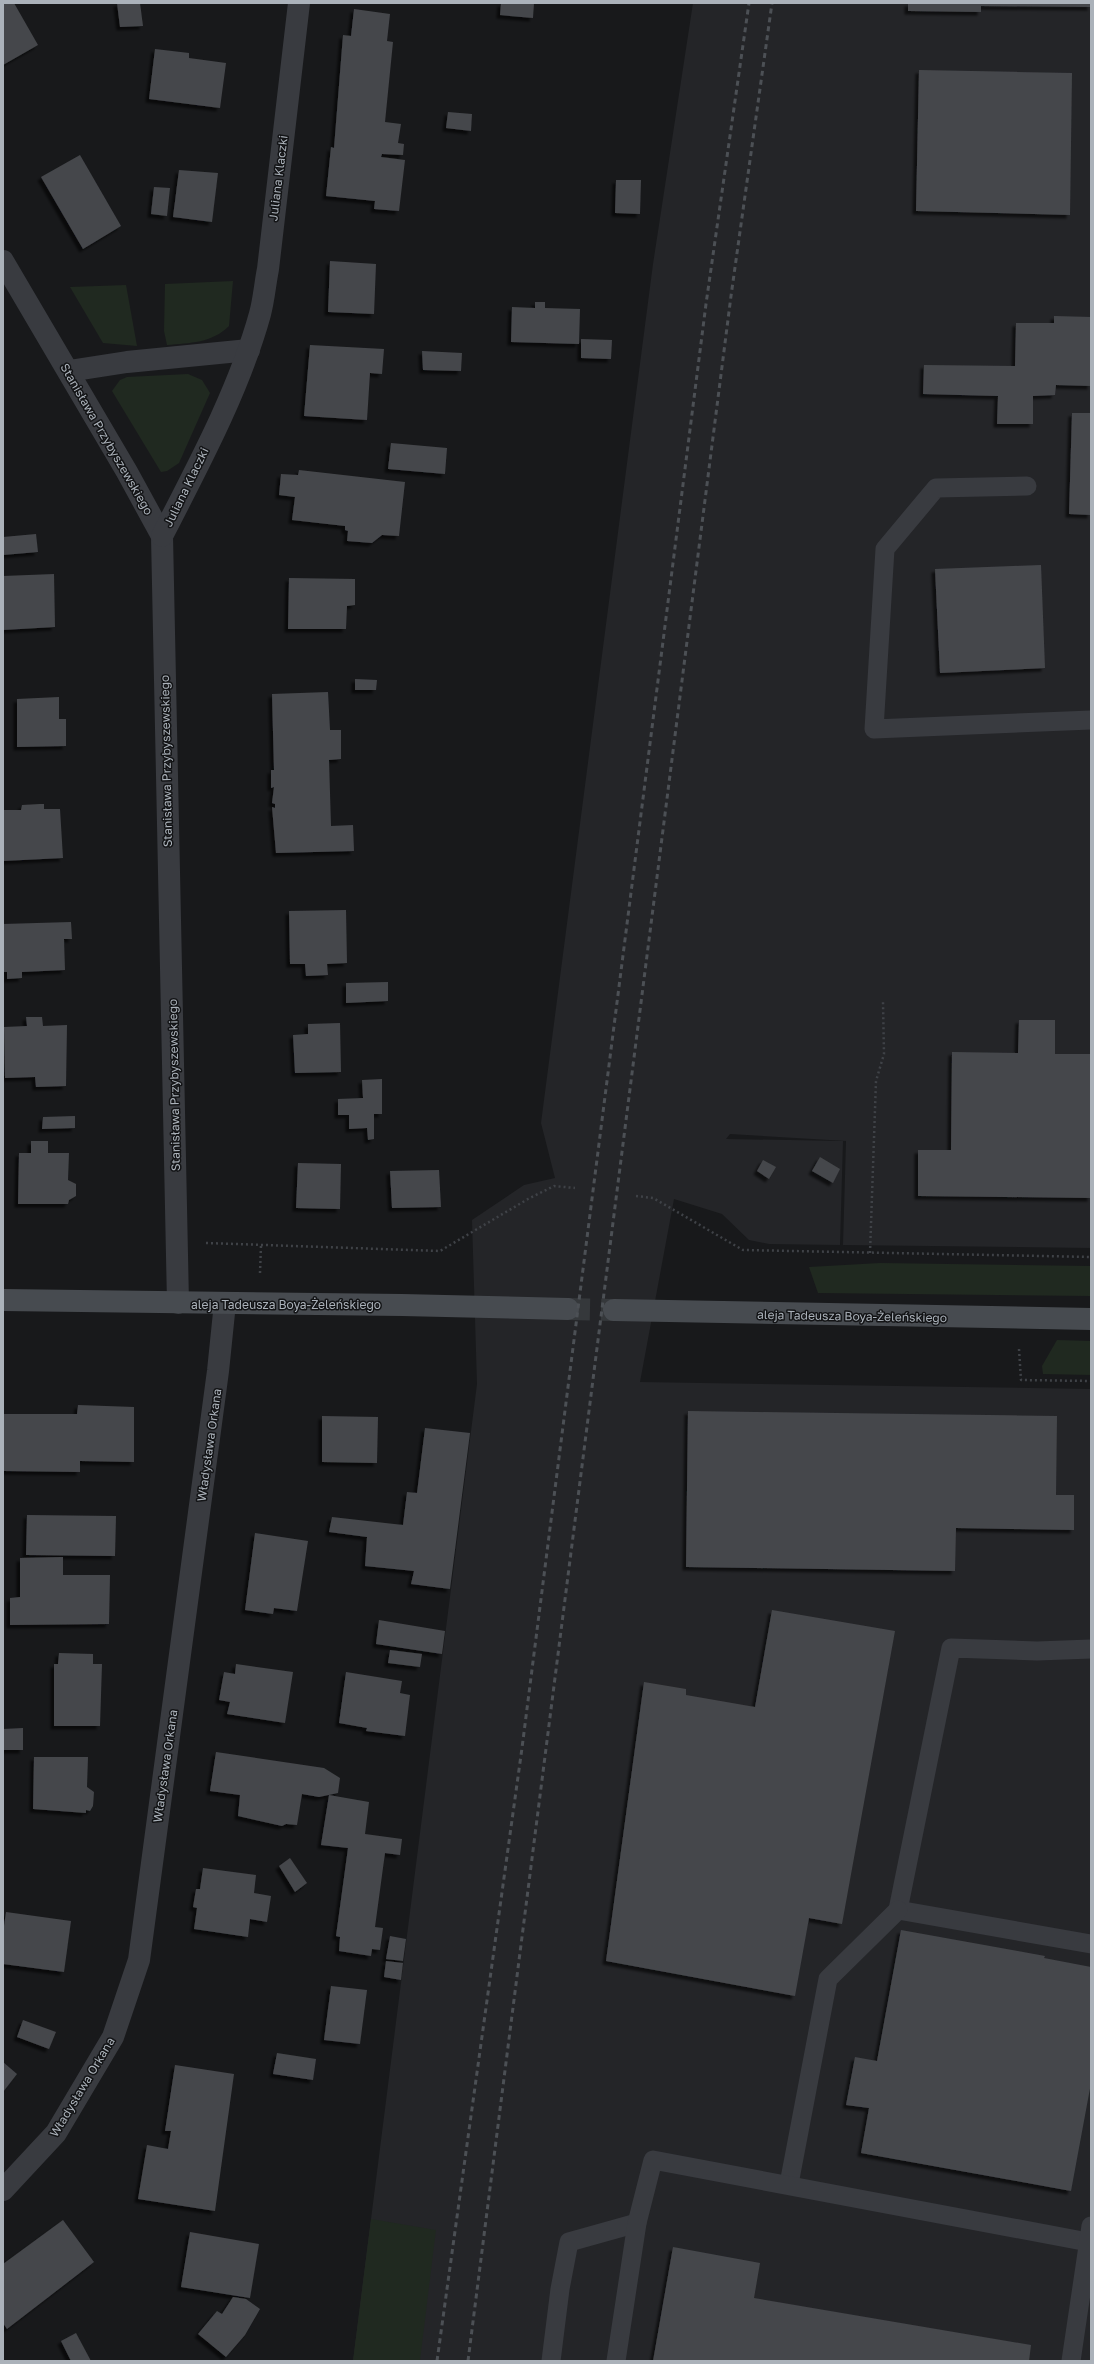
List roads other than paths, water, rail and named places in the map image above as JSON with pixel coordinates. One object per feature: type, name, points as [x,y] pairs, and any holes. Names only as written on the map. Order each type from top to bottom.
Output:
[{"type":"street","name":"Juliana Klaczki","points":[[162,536],[194,475],[249,350],[260,312],[268,269],[299,3]]},
{"type":"street","name":"Stanisława Przybyszewskiego","points":[[3,261],[69,371],[162,536],[163,652],[178,1243],[178,1303]]},
{"type":"street","points":[[69,371],[127,362],[249,350]]},
{"type":"street","name":"aleja Tadeusza Boya-Żeleńskiego","points":[[3,1300],[225,1304],[402,1305],[568,1309]]},
{"type":"street","name":"Władysława Orkana","points":[[3,2190],[56,2133],[106,2050],[113,2037],[139,1960],[218,1371],[225,1304]]},
{"type":"street","name":"aleja Tadeusza Boya-Żeleńskiego","points":[[614,1310],[1091,1319]]},
{"type":"lane","points":[[1027,486],[936,488],[885,549],[874,730],[1091,720]]},
{"type":"lane","points":[[789,2184],[828,1978],[898,1910],[950,1648],[1037,1651],[1091,1649]]},
{"type":"lane","points":[[898,1910],[1091,1944]]},
{"type":"lane","points":[[616,2361],[637,2223],[653,2160],[1090,2234],[1071,2361]]},
{"type":"lane","points":[[551,2361],[560,2289],[569,2242],[637,2223]]},
{"type":"tunnel","points":[[568,1309],[614,1310]]},
{"type":"railway","points":[[437,2361],[522,1748],[706,304],[749,3]]},
{"type":"railway","points":[[468,2361],[731,296],[772,3]]}]
